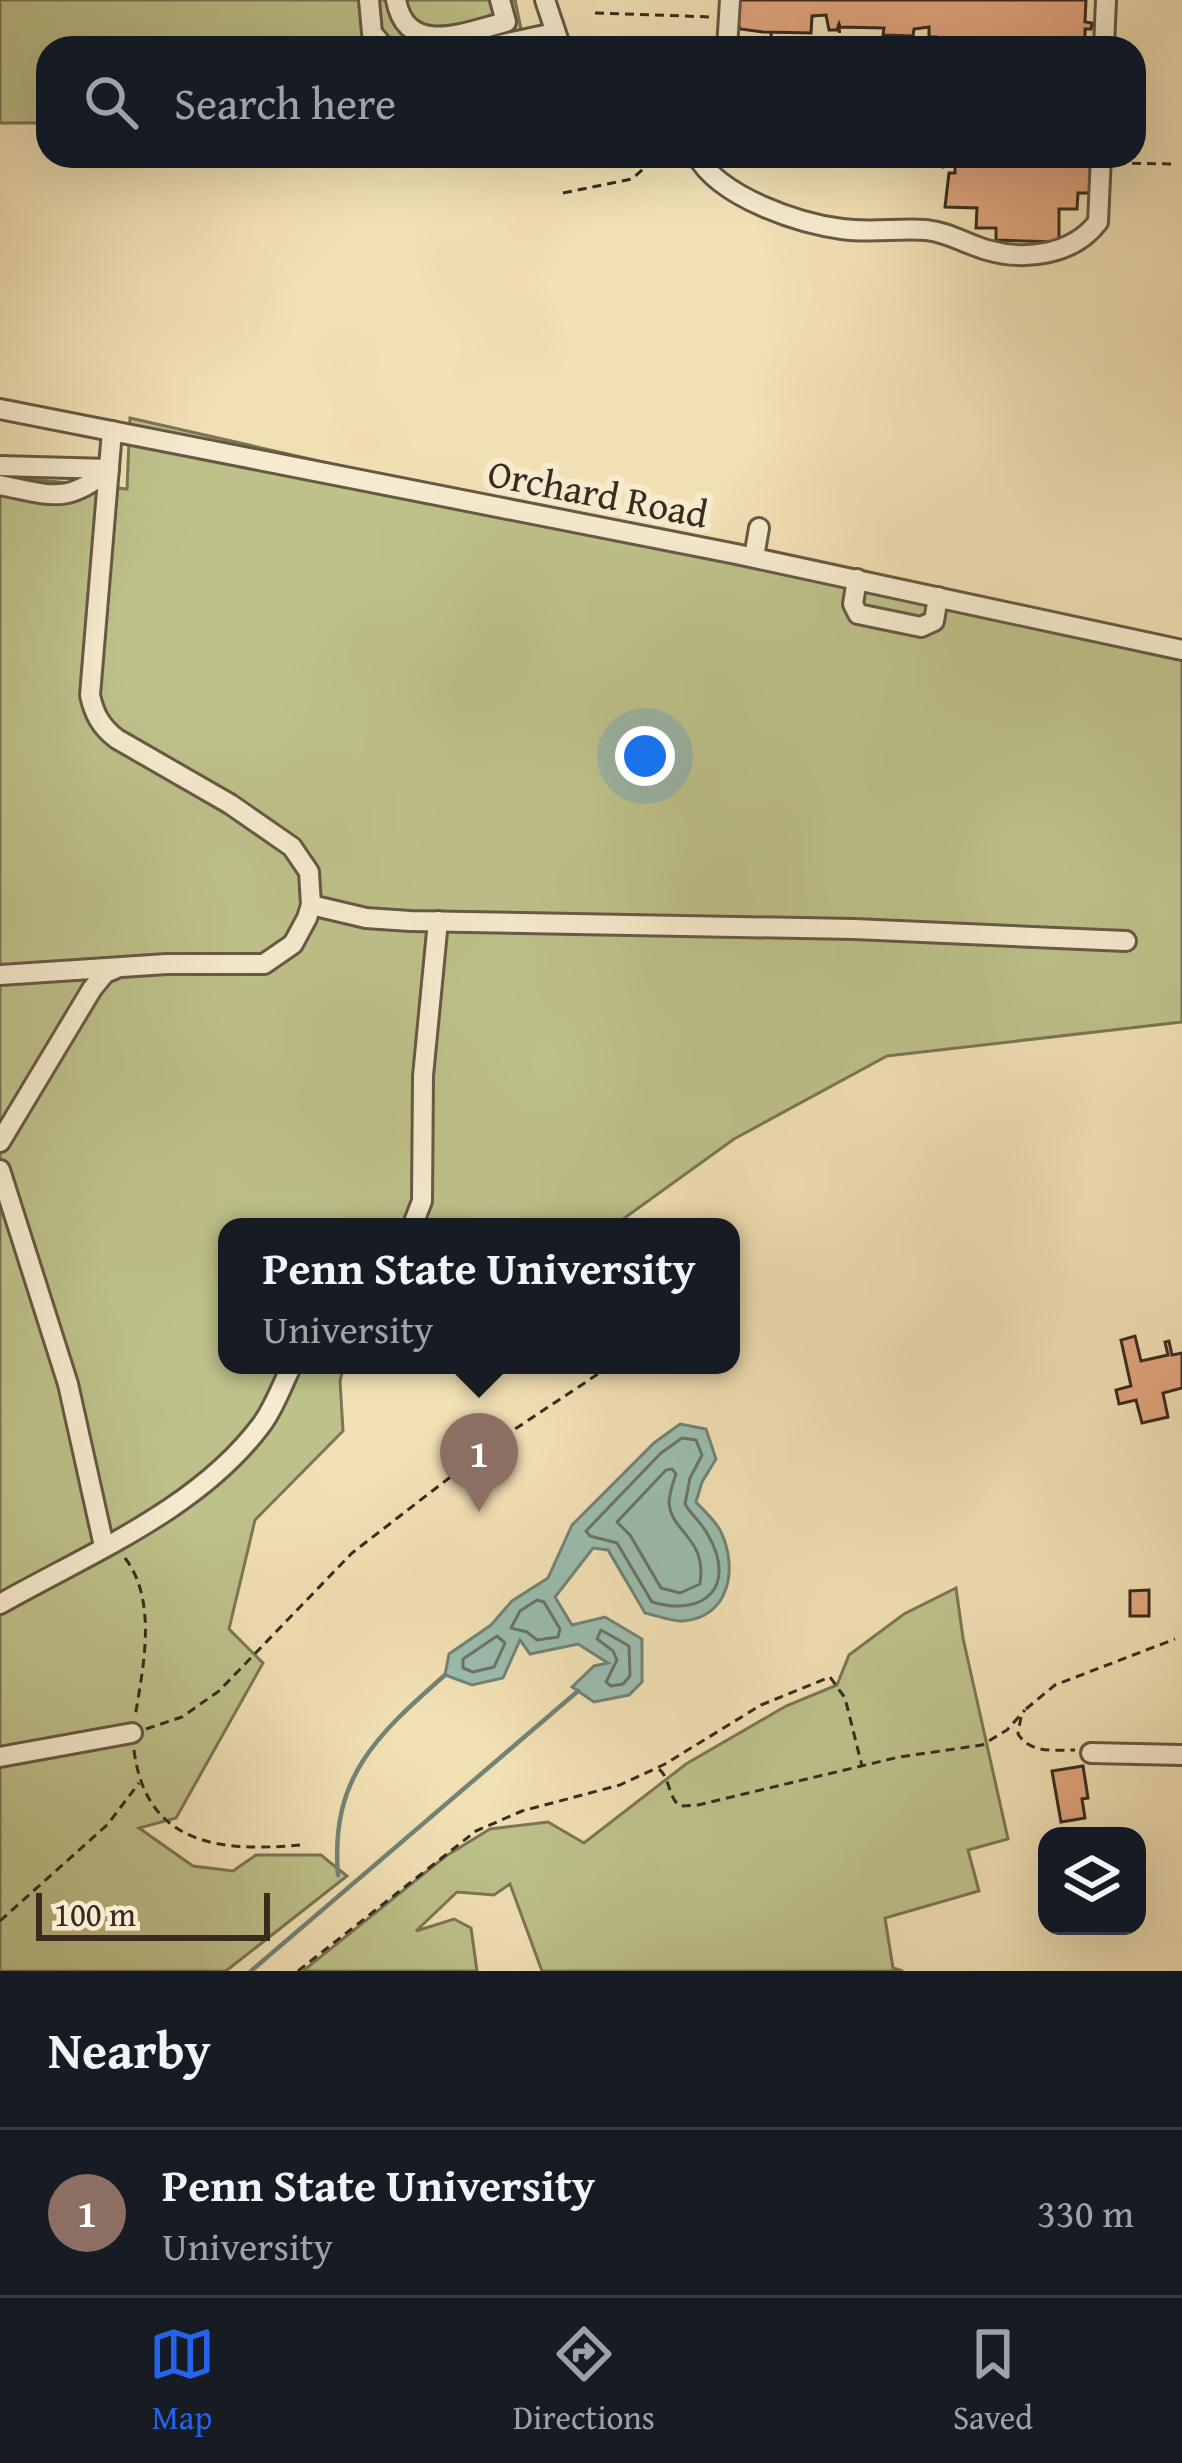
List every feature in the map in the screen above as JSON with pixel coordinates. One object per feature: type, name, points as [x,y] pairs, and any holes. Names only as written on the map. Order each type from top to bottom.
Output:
[{"type":"street","points":[[369,0],[375,36]]},
{"type":"street","points":[[396,0],[406,26],[421,36]]},
{"type":"street","points":[[446,36],[506,22],[500,0]]},
{"type":"street","points":[[545,0],[556,36]]},
{"type":"street","points":[[728,36],[730,0]]},
{"type":"street","points":[[1104,36],[1106,0]]},
{"type":"street","points":[[704,168],[731,190],[830,227],[931,231],[1010,253],[1058,252],[1093,229],[1098,222],[1104,168]]},
{"type":"street","name":"Orchard Road","points":[[0,409],[754,557],[1182,650]]},
{"type":"street","points":[[0,975],[264,964],[293,944],[311,904],[309,872],[278,835],[117,739],[93,710],[90,695],[112,431]]},
{"type":"street","points":[[0,466],[109,470]]},
{"type":"street","points":[[0,485],[76,494],[109,470]]},
{"type":"street","points":[[754,557],[759,528]]},
{"type":"street","points":[[857,579],[854,604],[858,614],[922,627],[934,622],[938,597]]},
{"type":"street","points":[[311,904],[366,918],[438,922],[854,929],[1126,940]]},
{"type":"street","points":[[415,1218],[422,1201],[423,1076],[438,922]]},
{"type":"street","points":[[0,1142],[92,989],[105,973],[120,967]]},
{"type":"street","points":[[0,1171],[68,1384],[108,1543]]},
{"type":"street","points":[[0,1604],[174,1507],[241,1447],[269,1413],[288,1374]]},
{"type":"street","points":[[0,1757],[132,1733]]},
{"type":"street","points":[[1091,1753],[1182,1755]]},
{"type":"path","points":[[595,13],[719,19]]},
{"type":"path","points":[[839,24],[840,36]]},
{"type":"path","points":[[771,32],[771,36]]},
{"type":"path","points":[[1146,162],[1171,164]]},
{"type":"path","points":[[563,193],[632,179],[644,168]]},
{"type":"path","points":[[132,1733],[182,1717],[219,1691],[352,1552],[497,1441],[598,1374]]},
{"type":"path","points":[[108,1543],[133,1568],[143,1599],[145,1659],[132,1733],[140,1782],[163,1817],[195,1840],[224,1846],[300,1845]]},
{"type":"path","points":[[657,1767],[672,1800],[680,1806],[982,1745],[1007,1730],[1055,1685],[1175,1639]]},
{"type":"path","points":[[298,1971],[476,1831],[522,1811],[620,1785],[761,1705],[830,1677],[845,1698],[862,1766]]},
{"type":"path","points":[[1025,1710],[1018,1734],[1024,1744],[1091,1753]]},
{"type":"path","points":[[0,1921],[94,1838],[140,1782]]},
{"type":"green space","points":[[0,0],[515,0],[522,36],[36,36],[36,123],[0,123]]},
{"type":"green space","points":[[130,418],[1182,657],[1182,1022],[887,1056],[734,1139],[624,1218],[218,1218],[218,1374],[342,1374],[343,1431],[255,1520],[229,1629],[263,1663],[176,1818],[139,1828],[193,1866],[233,1871],[256,1855],[321,1855],[347,1876],[226,1971],[0,1971],[0,476],[127,489]]},
{"type":"green space","points":[[956,1588],[1008,1839],[968,1850],[979,1891],[885,1918],[893,1968],[903,1971],[542,1971],[510,1884],[494,1895],[457,1892],[416,1931],[454,1919],[471,1928],[477,1971],[303,1971],[446,1856],[490,1829],[548,1822],[584,1843],[686,1764],[786,1706],[837,1685],[849,1655],[904,1614]]},
{"type":"water","points":[[680,1424],[706,1429],[716,1459],[696,1502],[719,1528],[726,1546],[729,1575],[720,1601],[699,1618],[683,1621],[645,1613],[608,1550],[593,1548],[555,1597],[572,1625],[605,1617],[642,1639],[642,1682],[629,1695],[594,1702],[572,1687],[594,1666],[608,1663],[578,1644],[530,1654],[520,1640],[503,1678],[472,1685],[445,1675],[449,1654],[491,1625],[512,1601],[548,1578],[572,1525],[654,1443]]},
{"type":"building","points":[[729,0],[1086,0],[1085,22],[1092,23],[1085,36],[929,36],[929,27],[914,29],[913,36],[883,35],[884,28],[839,24],[837,30],[829,30],[826,15],[812,16],[811,33],[740,29]]},
{"type":"building","points":[[955,168],[1095,168],[1094,193],[1078,193],[1077,209],[1059,209],[1059,242],[996,240],[996,228],[976,228],[977,208],[945,207],[949,173],[955,173]]},
{"type":"building","points":[[1135,1336],[1141,1361],[1168,1355],[1165,1342],[1169,1341],[1172,1355],[1182,1353],[1182,1388],[1163,1393],[1168,1417],[1142,1423],[1136,1400],[1119,1404],[1116,1390],[1131,1386],[1121,1340]]},
{"type":"building","points":[[1149,1590],[1149,1616],[1130,1616],[1130,1591]]},
{"type":"building","points":[[1083,1766],[1088,1798],[1082,1799],[1085,1818],[1061,1822],[1052,1771]]},
{"type":"waterway","points":[[338,1875],[338,1841],[350,1784],[379,1739],[445,1675]]},
{"type":"waterway","points":[[251,1971],[578,1691]]},
{"type":"place","name":"Penn State University","points":[[479,1512]]}]
